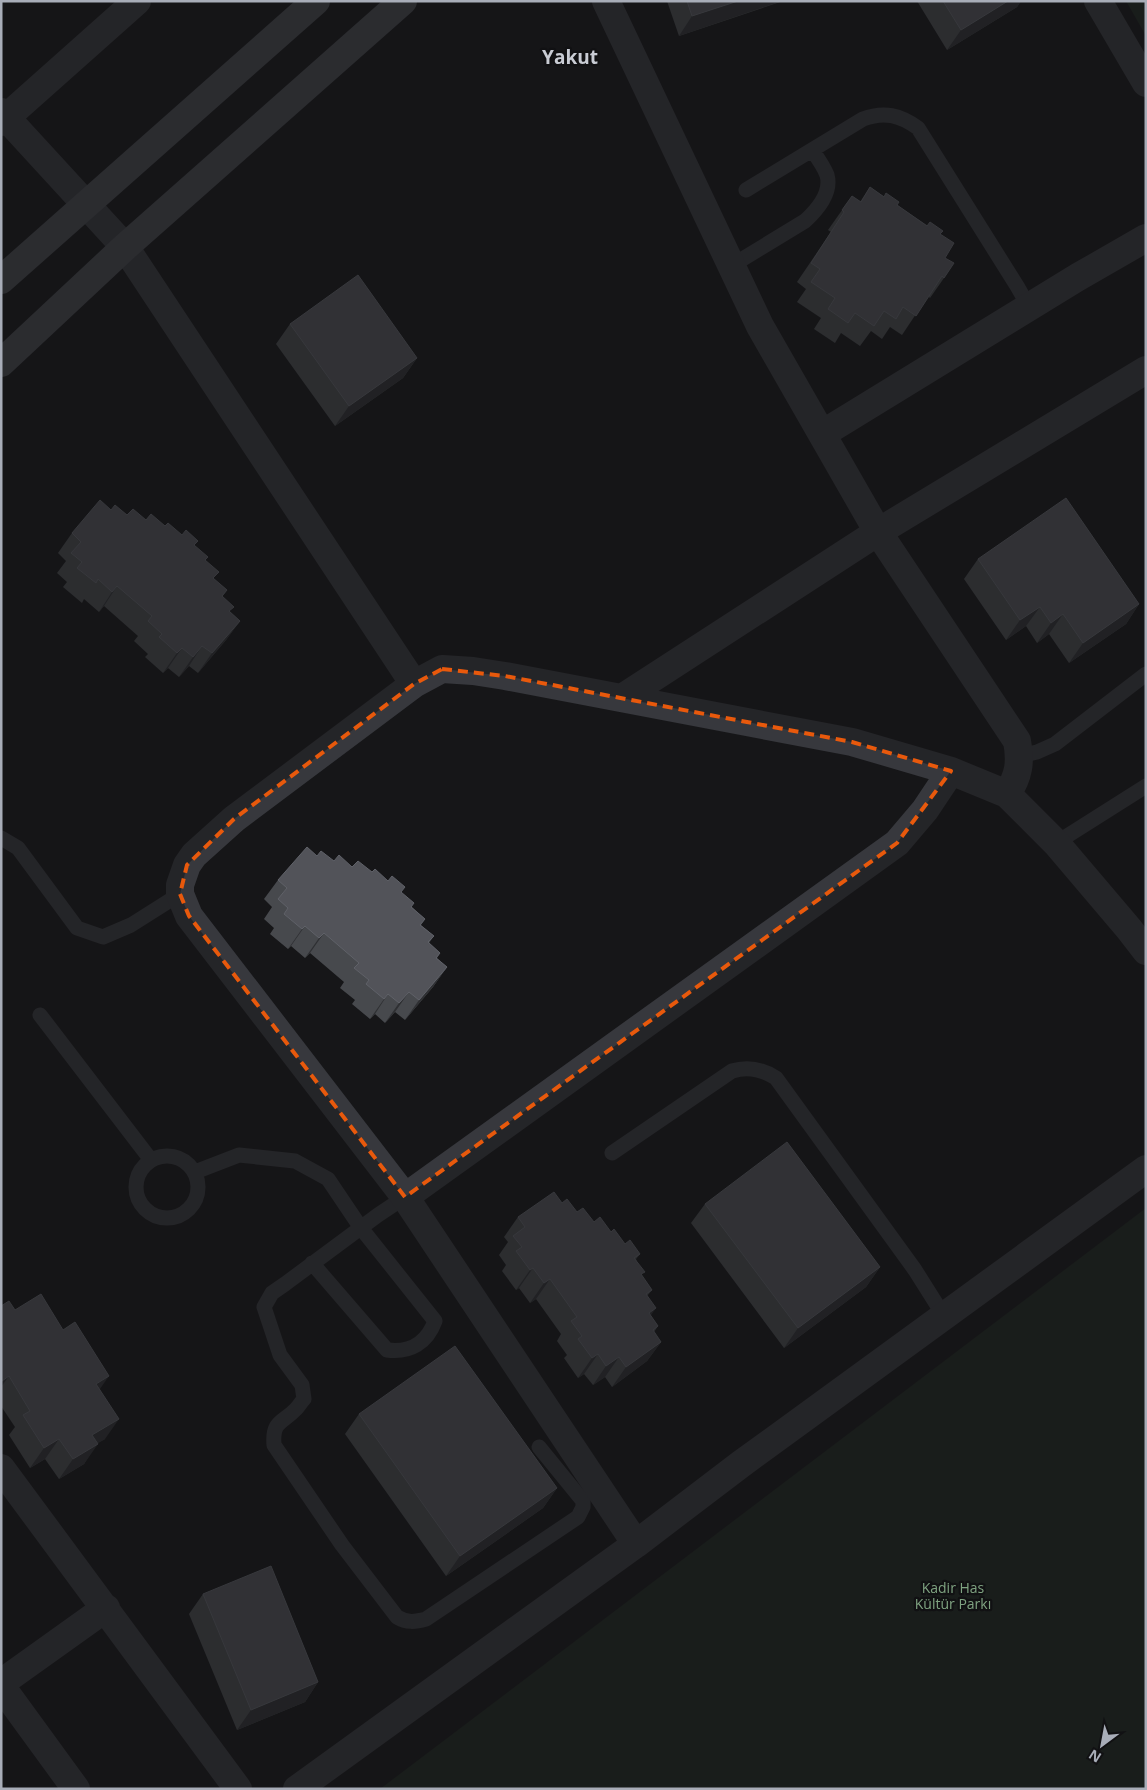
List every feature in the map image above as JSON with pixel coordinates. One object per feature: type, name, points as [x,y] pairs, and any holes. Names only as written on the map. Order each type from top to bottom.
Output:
[{"type":"street","points":[[137,1],[3,117],[125,247],[414,684]]},
{"type":"street","points":[[1,280],[316,1]]},
{"type":"street","points":[[1,363],[125,247],[403,1]]},
{"type":"street","points":[[606,1],[760,326],[878,532],[1017,741],[1020,756],[1017,777],[1007,794]]},
{"type":"street","points":[[1098,1],[1146,83]]},
{"type":"street","points":[[822,434],[1078,277],[1146,238]]},
{"type":"street","points":[[622,698],[878,532],[1146,370]]},
{"type":"street","points":[[636,1544],[406,1197],[189,916],[180,894],[180,885],[187,865],[194,855],[234,820],[414,684],[442,669],[473,671],[852,742],[951,771],[1007,794],[1056,843],[1130,929],[1146,951]]},
{"type":"street","points":[[406,1197],[897,843],[925,810],[951,771]]},
{"type":"street","points":[[297,1789],[636,1544],[748,1458],[1146,1169]]},
{"type":"street","points":[[1,1468],[238,1789]]},
{"type":"street","points":[[76,1789],[1,1684],[106,1608]]},
{"type":"lane","points":[[746,190],[863,119],[873,115],[894,115],[907,120],[918,128],[1029,307]]},
{"type":"lane","points":[[731,266],[805,221],[816,212],[823,200],[827,175],[812,150]]},
{"type":"lane","points":[[1020,756],[1055,744],[1146,674]]},
{"type":"lane","points":[[1056,843],[1146,786]]},
{"type":"lane","points":[[1,838],[18,848],[77,928],[103,937],[132,925],[180,894]]},
{"type":"lane","points":[[40,1015],[151,1160]]},
{"type":"lane","points":[[612,1153],[732,1071],[750,1068],[768,1073],[776,1078],[782,1086],[915,1270],[944,1316]]},
{"type":"lane","points":[[195,1172],[239,1155],[295,1161],[328,1179],[361,1228],[435,1321],[427,1338],[410,1350],[398,1352],[387,1350],[312,1264]]},
{"type":"lane","points":[[162,1156],[176,1157],[186,1162],[195,1172],[198,1185],[197,1197],[190,1208],[180,1215],[168,1218],[155,1216],[145,1209],[139,1200],[136,1189],[137,1179],[141,1169],[151,1160],[162,1156]]},
{"type":"lane","points":[[406,1197],[272,1293],[264,1307],[280,1355],[302,1385],[304,1399],[296,1410],[279,1422],[273,1436],[274,1445],[342,1545],[397,1618],[405,1622],[416,1622],[426,1619],[578,1517],[583,1507],[583,1502],[539,1448]]},
{"type":"highlighted area","points":[[442,669],[505,676],[852,742],[951,771],[897,843],[405,1197],[189,916],[180,894],[187,865],[234,819],[414,684]]},
{"type":"green space","points":[[1126,1],[1146,1],[1146,36]]},
{"type":"green space","name":"Kadir Has Kültür Parkı","points":[[1146,1208],[1146,1789],[380,1789]]},
{"type":"building","points":[[687,1],[738,1],[692,16]]},
{"type":"building","points":[[943,1],[1008,1],[961,30]]},
{"type":"building","points":[[870,187],[884,197],[886,193],[899,202],[897,205],[927,226],[930,222],[943,231],[940,234],[954,243],[945,258],[954,263],[944,278],[942,276],[916,316],[903,307],[896,319],[884,311],[874,326],[855,313],[848,323],[828,309],[835,298],[811,282],[820,269],[811,263],[844,212],[842,210],[852,196],[861,202]]},
{"type":"building","points":[[358,275],[417,358],[349,406],[290,324]]},
{"type":"building","points":[[1066,498],[1139,604],[1083,643],[1063,614],[1051,623],[1040,607],[1020,620],[978,559]]},
{"type":"building","points":[[100,500],[111,510],[115,505],[127,515],[133,509],[146,520],[151,514],[165,526],[168,523],[182,535],[186,530],[198,541],[194,545],[208,557],[205,560],[219,572],[213,578],[227,590],[222,596],[234,607],[229,611],[240,621],[212,653],[202,646],[193,657],[182,648],[177,653],[159,637],[162,634],[148,621],[152,616],[117,586],[112,592],[98,579],[96,583],[77,568],[82,562],[71,553],[81,542],[72,533]]},
{"type":"building","points":[[307,847],[317,856],[321,851],[334,861],[339,855],[352,867],[358,861],[372,872],[375,869],[388,881],[392,876],[405,887],[401,892],[414,903],[411,907],[425,919],[420,925],[434,936],[428,942],[440,953],[436,958],[447,967],[419,1000],[409,992],[399,1003],[388,994],[384,999],[366,984],[369,980],[354,968],[359,963],[324,933],[319,938],[305,926],[302,929],[284,914],[288,908],[278,899],[287,888],[278,880]]},
{"type":"building","points":[[787,1142],[880,1267],[798,1328],[705,1204]]},
{"type":"building","points":[[554,1192],[562,1203],[567,1199],[577,1212],[583,1208],[594,1222],[600,1217],[611,1232],[614,1229],[625,1244],[630,1240],[640,1254],[634,1258],[645,1272],[641,1274],[652,1290],[646,1294],[656,1308],[649,1313],[658,1326],[653,1330],[661,1342],[626,1367],[619,1357],[606,1366],[598,1354],[592,1358],[578,1339],[582,1336],[571,1321],[577,1317],[550,1279],[544,1283],[533,1268],[530,1270],[516,1251],[522,1247],[513,1236],[525,1227],[518,1217]]},
{"type":"building","points":[[41,1294],[63,1330],[75,1322],[109,1376],[96,1384],[119,1419],[92,1435],[98,1444],[73,1459],[59,1439],[44,1448],[23,1415],[30,1411],[9,1376],[1,1380],[1,1306],[9,1301],[15,1310]]},
{"type":"building","points":[[455,1346],[557,1488],[460,1556],[359,1414]]},
{"type":"building","points":[[271,1566],[318,1682],[251,1710],[203,1594]]},
{"type":"district","name":"Yakut","points":[[570,57]]}]
